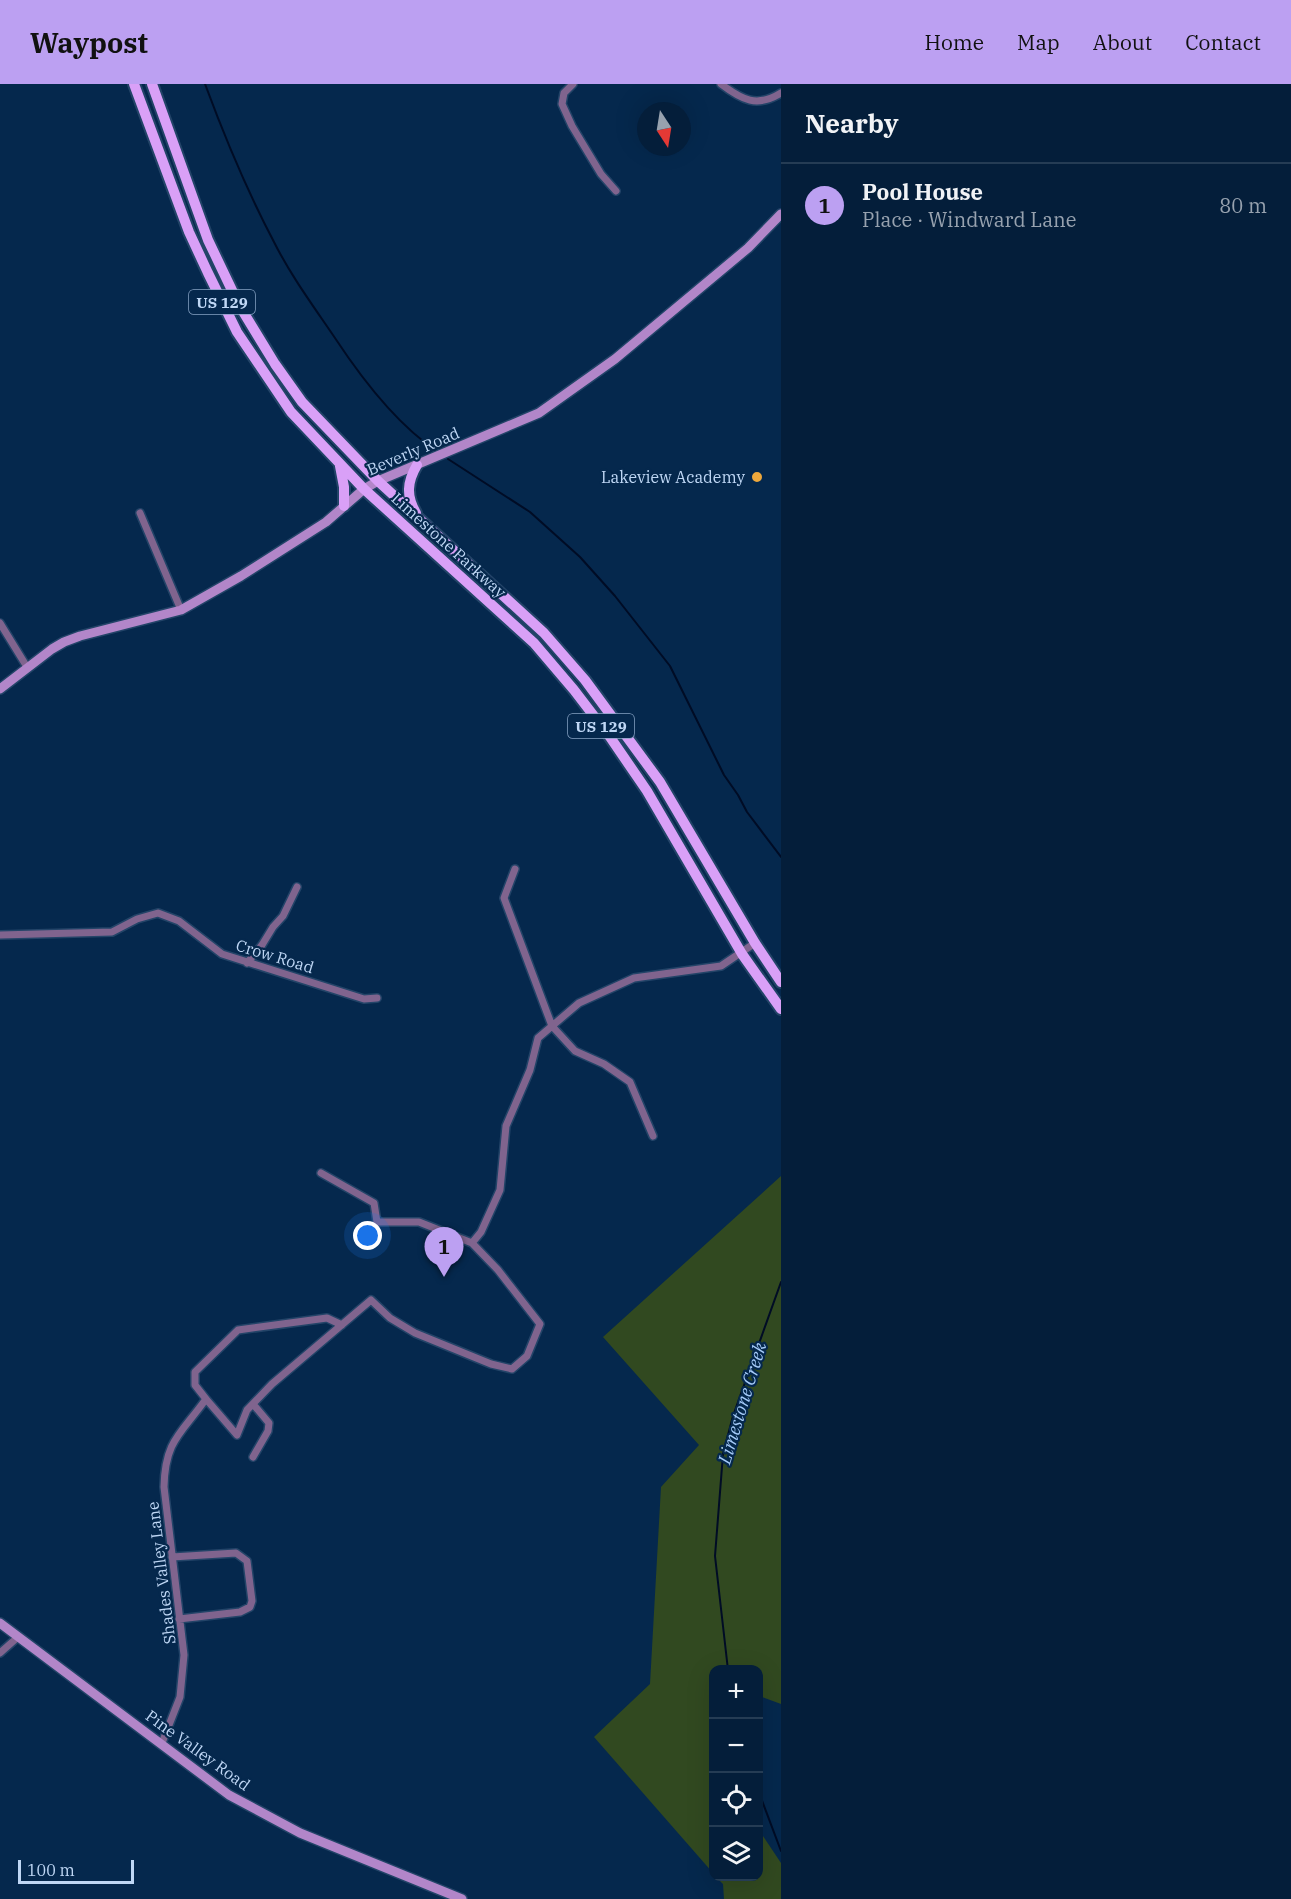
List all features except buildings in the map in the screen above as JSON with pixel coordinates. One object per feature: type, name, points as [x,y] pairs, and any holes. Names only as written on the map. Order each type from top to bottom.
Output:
[{"type":"main road","name":"Limestone Parkway","points":[[134,84],[189,232],[237,332],[291,412],[364,489],[534,643],[574,690],[647,791],[742,954],[781,1009]]},
{"type":"main road","name":"Limestone Parkway","points":[[152,84],[208,240],[239,305],[275,364],[302,402],[378,481],[544,633],[585,680],[660,782],[755,943],[781,982]]},
{"type":"main road","points":[[339,462],[344,487],[344,506]]},
{"type":"main road","points":[[417,465],[411,475],[408,496],[421,521]]},
{"type":"street","points":[[573,84],[564,93],[562,104],[572,126],[601,174],[616,191]]},
{"type":"street","points":[[722,84],[747,100],[758,102],[770,100],[781,93]]},
{"type":"street","name":"Beverly Road","points":[[0,689],[52,649],[80,636],[181,610],[241,576],[326,522],[364,489],[378,481],[539,413],[615,359],[748,248],[781,214]]},
{"type":"street","points":[[140,513],[181,610]]},
{"type":"street","points":[[0,623],[27,667]]},
{"type":"street","points":[[515,869],[504,898],[552,1026],[575,1051],[604,1064],[630,1082],[653,1136]]},
{"type":"street","points":[[247,963],[283,916],[297,887]]},
{"type":"street","name":"Crow Road","points":[[0,935],[112,932],[136,919],[158,913],[180,921],[222,954],[364,999],[377,998]]},
{"type":"street","points":[[472,1243],[481,1232],[500,1190],[506,1126],[530,1070],[538,1038],[579,1003],[634,978],[721,966],[742,954],[755,943]]},
{"type":"street","points":[[321,1173],[374,1203],[377,1222],[419,1222],[472,1243],[498,1270],[540,1324],[527,1356],[512,1369],[491,1364],[416,1333],[390,1318],[371,1300],[272,1384],[247,1410],[237,1435],[195,1386],[195,1372],[238,1330],[327,1318],[342,1324]]},
{"type":"street","name":"Shades Valley Lane","points":[[162,1743],[180,1696],[184,1655],[164,1488],[164,1466],[180,1430],[206,1399]]},
{"type":"street","points":[[253,1404],[268,1423],[268,1431],[253,1457]]},
{"type":"street","points":[[172,1557],[236,1553],[247,1561],[251,1591],[250,1607],[240,1612],[179,1619]]},
{"type":"street","name":"Pine Valley Road","points":[[0,1623],[229,1795],[300,1833],[462,1899]]},
{"type":"street","points":[[0,1653],[18,1637]]},
{"type":"green space","points":[[781,1176],[781,1704],[763,1697],[763,1665],[709,1665],[709,1868],[594,1737],[650,1684],[661,1487],[699,1445],[603,1337]]},
{"type":"green space","points":[[763,1836],[781,1863],[781,1899],[724,1899],[723,1884],[720,1881],[763,1881]]},
{"type":"waterway","points":[[205,84],[246,184],[264,223],[295,279],[345,354],[381,400],[408,429],[438,452]]},
{"type":"waterway","points":[[448,459],[530,512],[580,557],[615,596],[670,666],[724,775],[747,812],[781,857]]},
{"type":"waterway","name":"Limestone Creek","points":[[727,1665],[715,1556],[723,1454],[733,1416],[781,1282]]},
{"type":"waterway","name":"Limestone Creek","points":[[763,1803],[781,1851]]},
{"type":"place","name":"Lakeview Academy","points":[[757,477]]},
{"type":"place","name":"Pool House","points":[[444,1277]]}]
